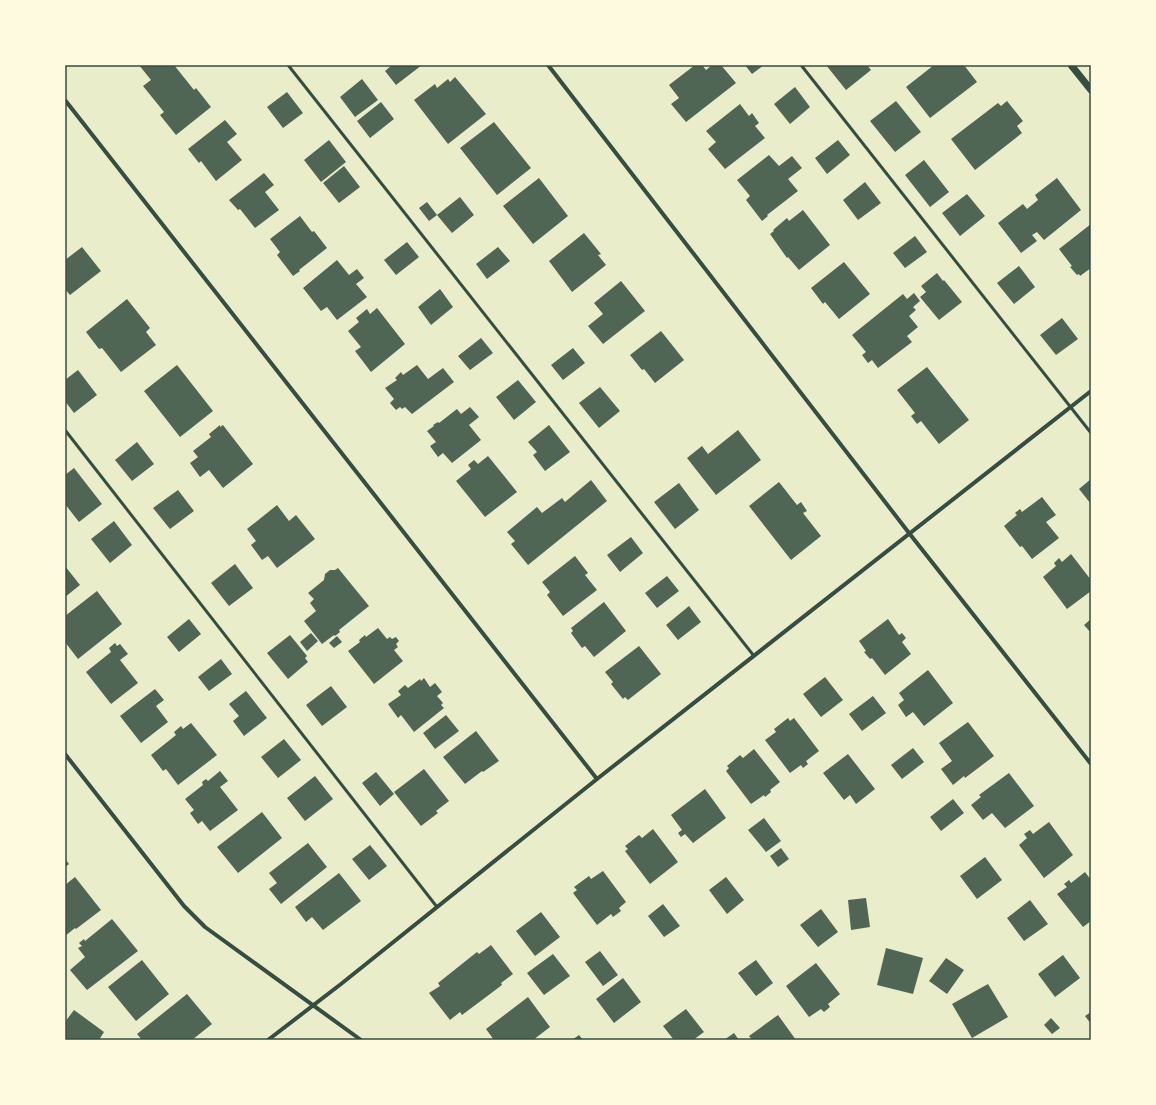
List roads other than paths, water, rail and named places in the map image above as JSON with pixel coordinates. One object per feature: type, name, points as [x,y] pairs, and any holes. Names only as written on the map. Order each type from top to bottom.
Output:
[{"type":"street","points":[[548,65],[909,533],[1091,764]]},
{"type":"street","points":[[1071,65],[1091,90]]},
{"type":"street","points":[[65,100],[597,779]]},
{"type":"street","points":[[268,1040],[313,1006],[597,779],[1091,391]]},
{"type":"street","points":[[65,754],[184,906],[205,927],[362,1040]]},
{"type":"lane","points":[[288,65],[754,656]]},
{"type":"lane","points":[[801,65],[1091,433]]},
{"type":"lane","points":[[65,430],[437,907]]}]
